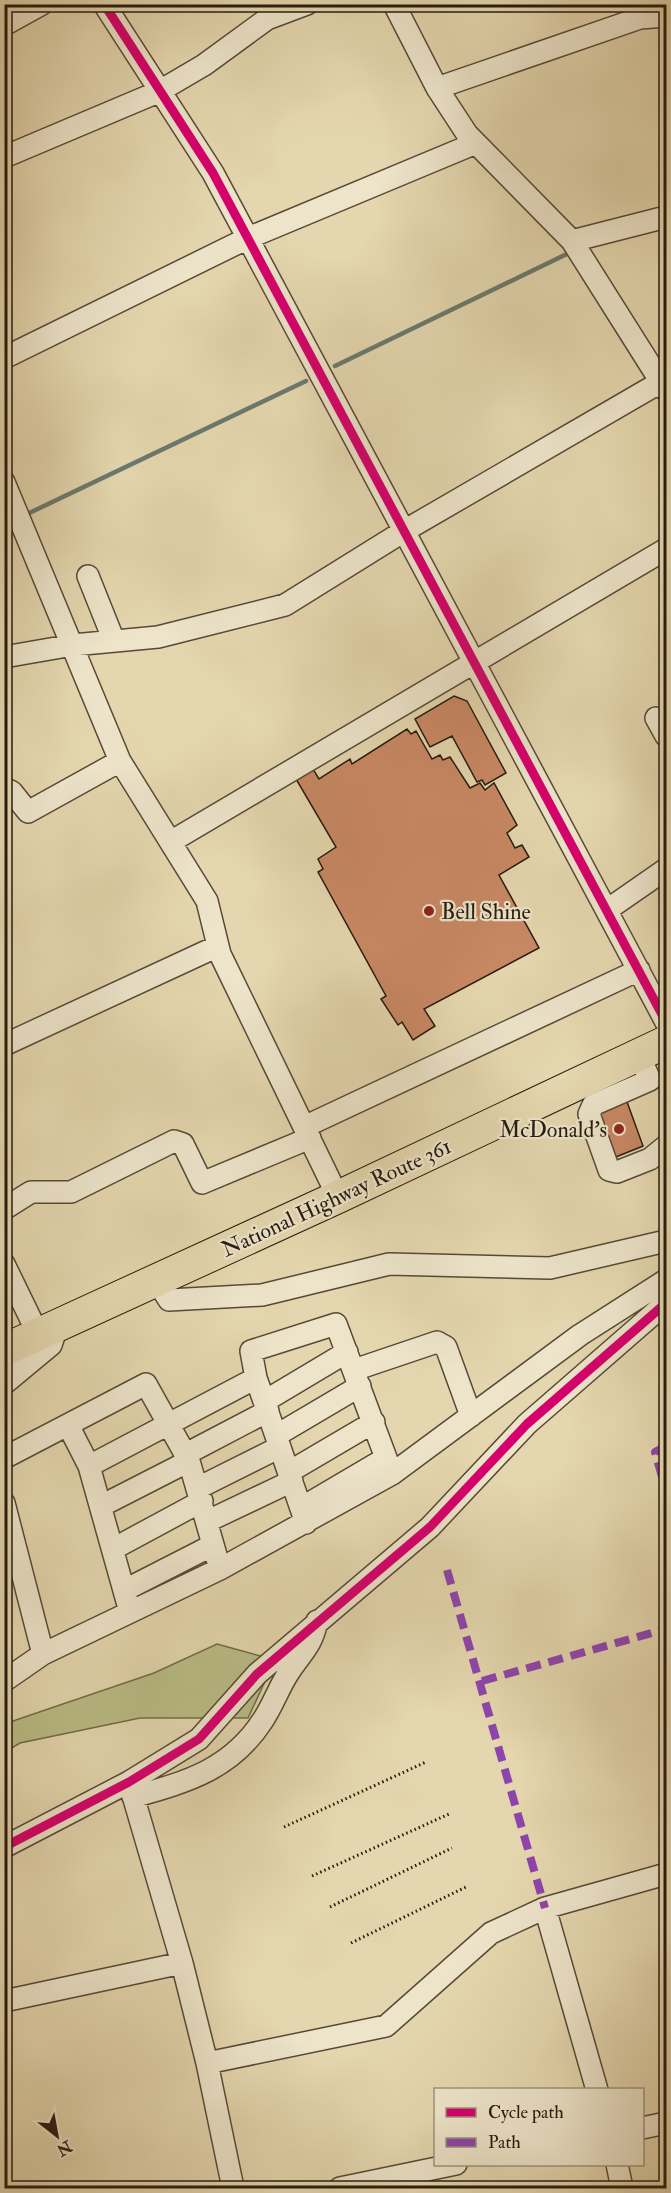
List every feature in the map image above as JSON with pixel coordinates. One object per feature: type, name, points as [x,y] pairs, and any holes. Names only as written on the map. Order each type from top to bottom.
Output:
[{"type":"highway","name":"National Highway Route 361","points":[[4,1350],[653,1049]]},
{"type":"street","points":[[4,25],[42,4]]},
{"type":"street","points":[[104,4],[158,92],[213,173],[666,1022]]},
{"type":"street","points":[[4,157],[158,92],[204,65],[263,12],[307,4]]},
{"type":"street","points":[[4,657],[73,645],[158,637],[285,605],[404,531],[665,383],[576,248],[476,143],[437,88],[394,4]]},
{"type":"street","points":[[437,88],[636,11],[666,16]]},
{"type":"street","points":[[4,358],[248,238],[476,143]]},
{"type":"street","points":[[576,248],[666,217]]},
{"type":"street","points":[[4,482],[120,760],[207,901],[218,946],[338,1197]]},
{"type":"street","points":[[172,841],[666,549]]},
{"type":"street","points":[[88,576],[114,641]]},
{"type":"street","points":[[4,788],[12,792],[28,812],[120,760]]},
{"type":"street","points":[[607,910],[666,869]]},
{"type":"street","points":[[4,1045],[218,946]]},
{"type":"street","points":[[4,1209],[31,1192],[71,1192],[174,1141],[183,1144],[202,1183],[639,970]]},
{"type":"street","points":[[653,1049],[650,1080],[593,1105],[590,1114],[609,1170],[616,1172],[651,1159],[666,1146]]},
{"type":"street","points":[[156,1280],[169,1300],[262,1295],[389,1264],[550,1268],[666,1241]]},
{"type":"street","points":[[4,1264],[48,1329],[51,1345],[4,1384]]},
{"type":"street","points":[[4,1681],[43,1654],[220,1569],[303,1516],[471,1416],[580,1335],[666,1280]]},
{"type":"street","points":[[4,1847],[131,1789],[199,1740],[257,1674],[430,1527],[526,1424],[666,1303]]},
{"type":"street","points":[[303,1516],[256,1378],[251,1352],[336,1324],[389,1466]]},
{"type":"street","points":[[101,1506],[188,1457],[267,1406],[354,1370],[436,1342],[446,1347],[471,1416]]},
{"type":"street","points":[[203,1503],[278,1441],[354,1370]]},
{"type":"street","points":[[89,1466],[256,1378]]},
{"type":"street","points":[[4,1458],[146,1384],[188,1457],[220,1569]]},
{"type":"street","points":[[113,1549],[203,1503],[290,1477],[374,1422]]},
{"type":"street","points":[[68,1425],[89,1466],[130,1612]]},
{"type":"street","points":[[4,1503],[43,1654]]},
{"type":"street","points":[[125,1590],[213,1545]]},
{"type":"street","points":[[131,1789],[191,1781],[243,1748],[264,1719],[288,1672],[313,1641],[317,1621]]},
{"type":"street","points":[[131,1789],[182,1963],[207,2063],[233,2188]]},
{"type":"street","points":[[207,2063],[386,2026],[491,1933],[545,1908],[666,1874]]},
{"type":"street","points":[[545,1908],[596,2088]]},
{"type":"street","points":[[4,2001],[182,1963]]},
{"type":"street","points":[[644,2128],[666,2123]]},
{"type":"street","points":[[340,2188],[446,2166]]},
{"type":"street","points":[[617,2166],[622,2188]]},
{"type":"path","points":[[284,1827],[426,1762]]},
{"type":"path","points":[[312,1876],[449,1814]]},
{"type":"path","points":[[330,1906],[452,1848]]},
{"type":"path","points":[[351,1942],[468,1886]]},
{"type":"green space","points":[[217,1644],[275,1660],[248,1718],[140,1718],[20,1743],[5,1752],[4,1724],[154,1673]]},
{"type":"building","points":[[454,696],[467,701],[506,773],[485,785],[482,780],[477,782],[452,736],[430,747],[415,719]]},
{"type":"building","name":"Bell Shine","points":[[407,729],[411,734],[416,731],[432,759],[440,755],[443,760],[450,757],[470,788],[480,783],[485,790],[494,783],[517,825],[507,833],[515,848],[522,845],[529,857],[499,875],[539,948],[424,1009],[435,1026],[413,1040],[402,1022],[398,1025],[381,999],[386,996],[318,872],[323,869],[318,859],[336,847],[296,779],[313,769],[319,779],[350,759],[352,764]]},
{"type":"building","name":"McDonald's","points":[[626,1099],[643,1146],[611,1159],[594,1112]]},
{"type":"waterway","points":[[335,366],[573,251]]},
{"type":"waterway","points":[[23,516],[306,381]]},
{"type":"marked path","points":[[666,1446],[655,1452],[666,1491]]},
{"type":"marked path","points":[[447,1570],[545,1908]]},
{"type":"marked path","points":[[482,1681],[666,1629]]},
{"type":"cycle path","points":[[104,4],[213,173],[666,1022]]},
{"type":"cycle path","points":[[4,1847],[129,1782],[199,1739],[257,1674],[430,1527],[527,1424],[666,1303]]},
{"type":"place","name":"Bell Shine","points":[[429,911]]},
{"type":"place","name":"McDonald's","points":[[619,1129]]}]
